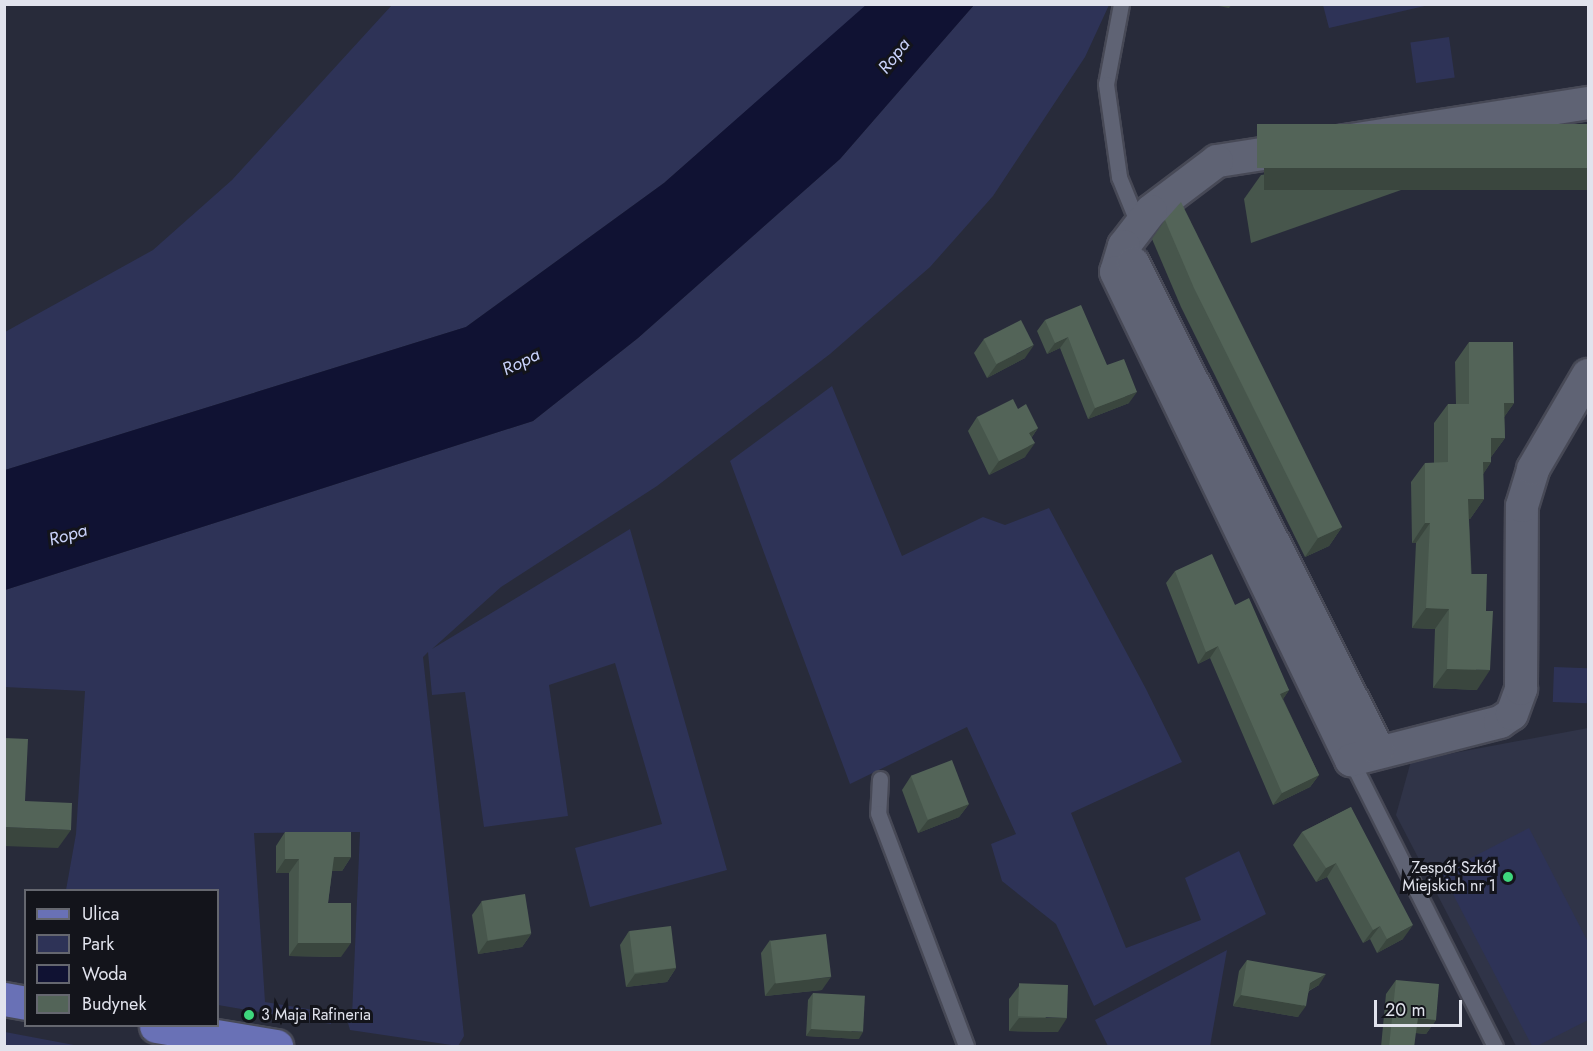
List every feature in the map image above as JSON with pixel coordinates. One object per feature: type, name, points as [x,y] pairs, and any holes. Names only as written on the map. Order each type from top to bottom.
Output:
[{"type":"main road","points":[[4,999],[24,1003]]},
{"type":"main road","points":[[162,1027],[276,1047]]},
{"type":"street","points":[[1588,103],[1217,161],[1175,189],[1131,236],[1117,281],[1365,755],[1500,722],[1512,714],[1521,689],[1522,506],[1533,469],[1588,375]]},
{"type":"lane","points":[[1121,4],[1106,84],[1119,177],[1131,236]]},
{"type":"lane","points":[[1365,755],[1495,1047]]},
{"type":"lane","points":[[880,779],[878,813],[966,1047]]},
{"type":"shaded area","name":"Zespół Szkół Miejskich nr 1","points":[[1588,728],[1588,1046],[1516,1046],[1396,815],[1411,761]]},
{"type":"green space","points":[[1323,4],[1429,5],[1329,28]]},
{"type":"green space","points":[[392,5],[867,5],[664,183],[466,327],[5,470],[5,332],[153,250],[232,180]]},
{"type":"green space","points":[[974,5],[1109,5],[1085,57],[993,196],[930,267],[830,354],[657,486],[501,587],[432,649],[630,529],[727,870],[590,907],[575,848],[662,824],[615,663],[549,685],[568,816],[484,827],[465,692],[432,695],[428,652],[423,657],[464,1036],[458,1046],[350,1030],[346,1016],[352,1016],[360,832],[254,833],[265,1002],[332,1013],[331,1024],[219,1005],[219,889],[66,889],[76,834],[85,691],[5,687],[5,590],[533,421],[638,338],[840,159]]},
{"type":"green space","points":[[1449,37],[1455,78],[1416,83],[1410,42]]},
{"type":"green space","points":[[832,386],[902,556],[983,517],[1005,525],[1049,508],[1146,689],[1182,762],[1071,813],[1126,948],[1201,920],[1185,878],[1239,851],[1266,914],[1094,1006],[1056,924],[1002,881],[991,844],[1016,834],[967,727],[850,784],[730,461]]},
{"type":"green space","points":[[1554,667],[1588,668],[1587,703],[1553,702]]},
{"type":"green space","points":[[1529,828],[1588,942],[1588,1020],[1537,1046],[1532,1046],[1442,873]]},
{"type":"green space","points":[[1227,950],[1210,1046],[1108,1046],[1095,1020]]},
{"type":"green space","points":[[5,1032],[74,1045],[81,1046],[5,1046]]},
{"type":"water","name":"Ropa","points":[[867,4],[974,5],[840,159],[638,338],[533,421],[5,590],[5,470],[466,327],[664,183]]},
{"type":"building","points":[[1257,124],[1588,124],[1588,168],[1257,168]]},
{"type":"building","points":[[1181,202],[1342,527],[1318,538],[1194,288],[1165,220]]},
{"type":"building","points":[[1081,305],[1107,365],[1124,359],[1137,392],[1095,408],[1068,337],[1055,343],[1045,320]]},
{"type":"building","points":[[1021,320],[1034,345],[996,364],[984,339]]},
{"type":"building","points":[[1469,342],[1513,342],[1514,403],[1504,403],[1505,438],[1491,438],[1491,462],[1483,462],[1484,499],[1468,499],[1471,574],[1487,574],[1486,611],[1493,611],[1490,670],[1447,669],[1449,609],[1426,608],[1430,523],[1425,523],[1425,463],[1448,462],[1448,404],[1469,404]]},
{"type":"building","points":[[1013,399],[1018,409],[1026,404],[1038,428],[1029,433],[1035,443],[999,461],[977,417]]},
{"type":"building","points":[[1212,554],[1235,605],[1249,598],[1289,690],[1280,694],[1319,775],[1282,793],[1218,646],[1206,652],[1175,571]]},
{"type":"building","points":[[4,738],[28,739],[25,801],[72,803],[71,830],[4,827]]},
{"type":"building","points":[[952,760],[969,804],[928,820],[911,776]]},
{"type":"building","points":[[1351,807],[1413,925],[1387,939],[1380,926],[1373,930],[1336,863],[1326,868],[1302,832]]},
{"type":"building","points":[[285,832],[351,832],[351,857],[334,857],[328,903],[351,903],[351,943],[298,943],[299,859],[285,859]]},
{"type":"building","points":[[525,894],[531,934],[488,940],[482,901]]},
{"type":"building","points":[[671,926],[676,968],[634,973],[629,931]]},
{"type":"building","points":[[826,934],[831,977],[776,984],[770,941]]},
{"type":"building","points":[[1247,960],[1326,974],[1310,983],[1306,1006],[1241,995]]},
{"type":"building","points":[[1396,980],[1439,984],[1436,1020],[1418,1018],[1414,1047],[1389,1047]]},
{"type":"building","points":[[1019,983],[1068,985],[1067,1018],[1018,1016]]},
{"type":"building","points":[[813,993],[865,996],[863,1032],[811,1029]]},
{"type":"place","name":"Zespół Szkół Miejskich nr 1","points":[[1508,877]]},
{"type":"place","name":"3 Maja Rafineria","points":[[249,1015]]}]
